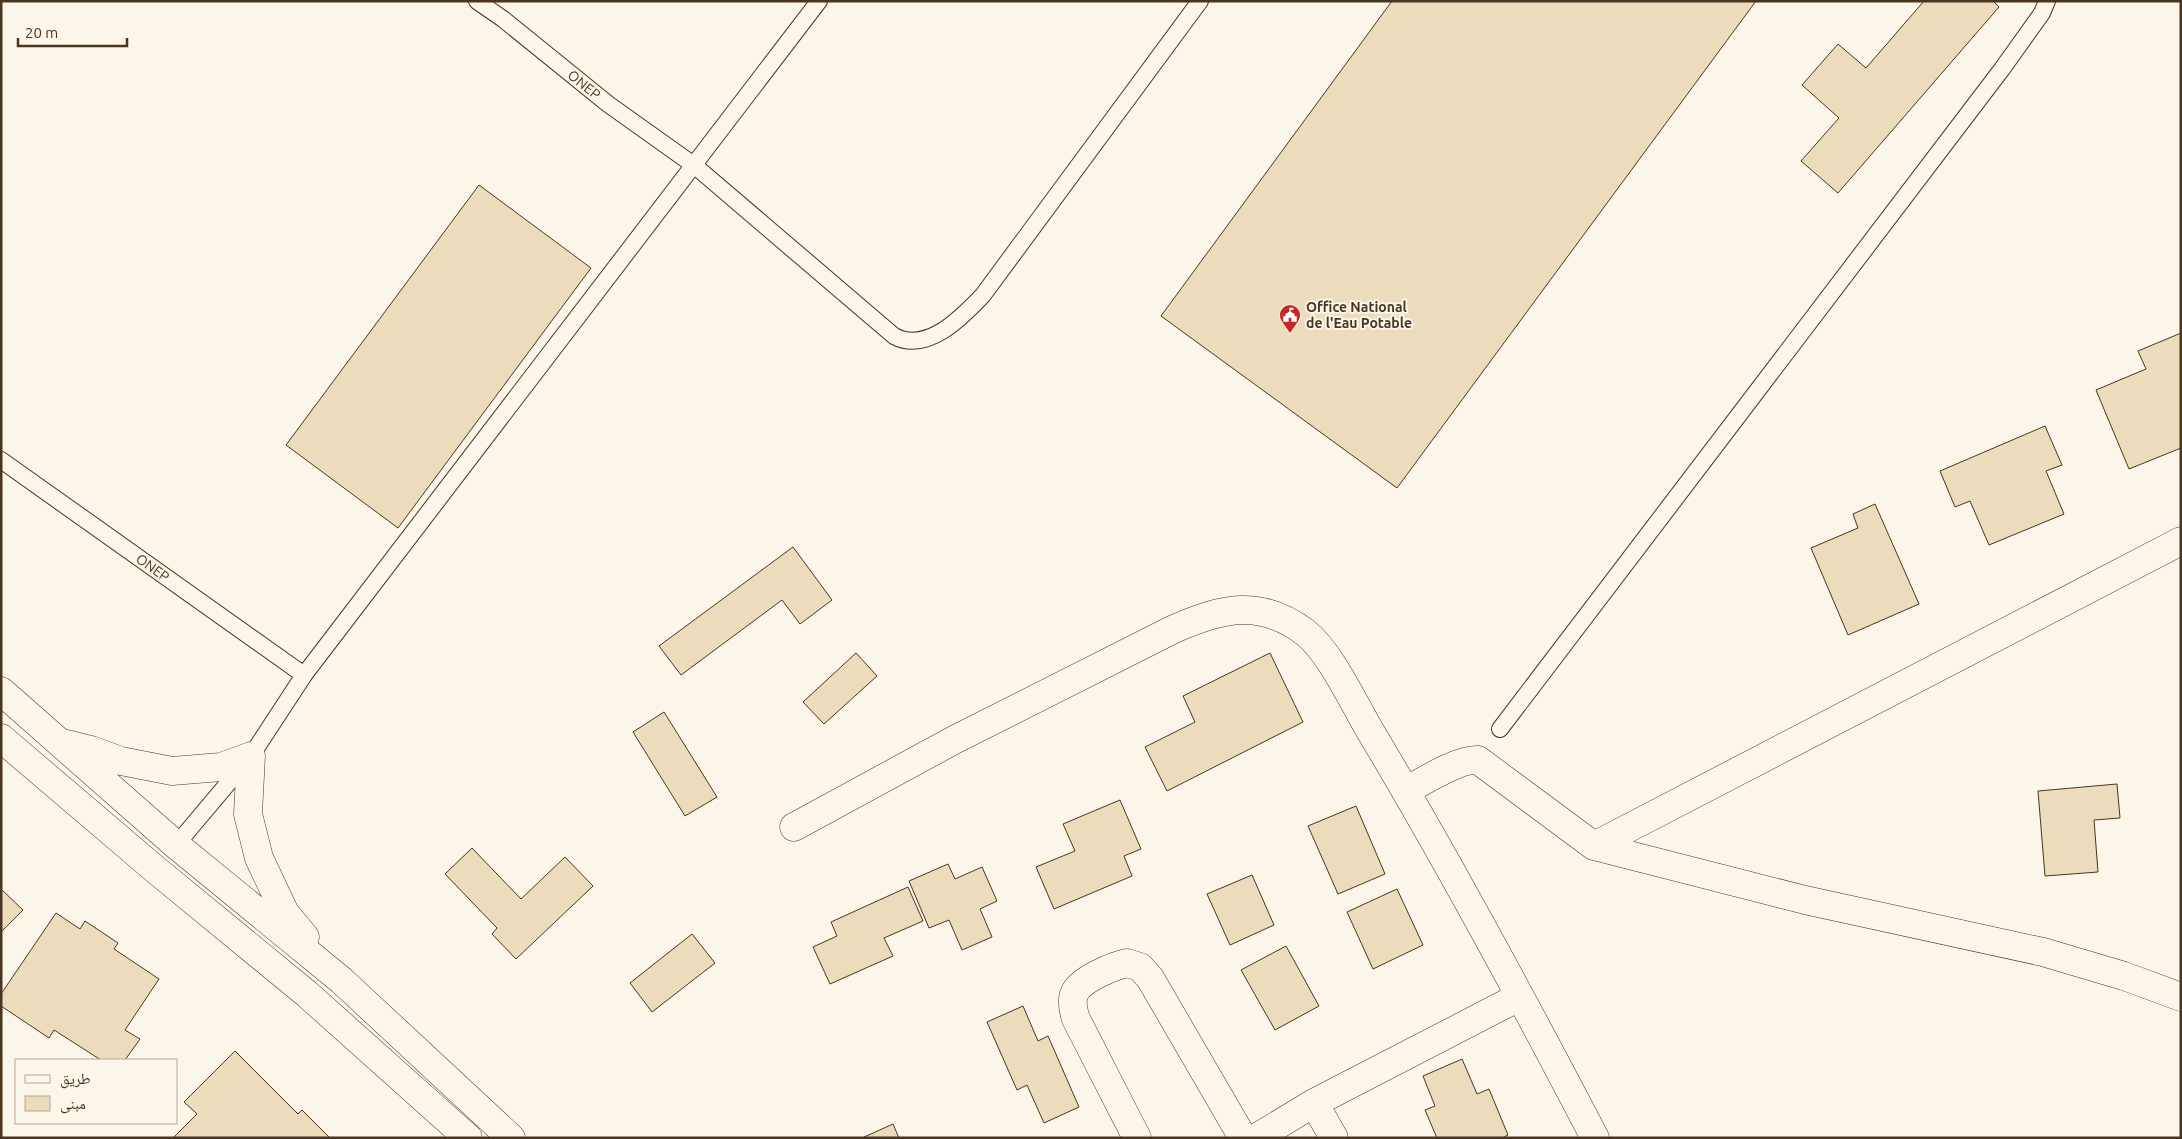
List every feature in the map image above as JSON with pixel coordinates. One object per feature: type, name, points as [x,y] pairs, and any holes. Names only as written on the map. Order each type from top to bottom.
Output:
[{"type":"street","points":[[1594,846],[2181,542]]},
{"type":"street","points":[[794,827],[954,740],[1160,636],[1200,618],[1236,609],[1254,610],[1276,617],[1306,633],[1328,660],[1406,791],[1595,1138]]},
{"type":"street","points":[[1,691],[176,845],[341,980],[511,1138]]},
{"type":"street","points":[[1,738],[306,994],[468,1138]]},
{"type":"street","points":[[61,743],[91,750],[121,761],[172,771],[221,767],[251,756],[248,814],[259,858],[285,912],[341,980]]},
{"type":"street","points":[[1406,791],[1437,773],[1465,762],[1478,760],[1594,846],[1805,900],[2043,952],[2124,976],[2181,997]]},
{"type":"street","points":[[156,870],[176,845]]},
{"type":"street","points":[[1137,1138],[1076,1019],[1073,1007],[1075,992],[1084,982],[1127,963],[1140,966],[1150,978],[1243,1138]]},
{"type":"street","points":[[1256,1138],[1314,1103],[1519,997]]},
{"type":"street","points":[[1314,1103],[1334,1138]]},
{"type":"lane","name":"ONEP","points":[[477,1],[503,19],[608,104],[695,166],[894,336],[903,341],[916,342],[938,333],[953,324],[983,295],[1200,1]]},
{"type":"lane","points":[[176,845],[251,756],[304,675],[695,166],[819,1]]},
{"type":"lane","points":[[1500,729],[2002,68],[2042,13],[2048,1]]},
{"type":"lane","name":"ONEP","points":[[1,460],[304,675]]},
{"type":"building","points":[[1392,1],[1756,1],[1397,488],[1161,316]]},
{"type":"building","points":[[1924,1],[1993,1],[1999,7],[1838,193],[1801,161],[1839,118],[1802,85],[1838,44],[1866,68]]},
{"type":"building","points":[[479,185],[591,268],[398,528],[286,445]]},
{"type":"building","points":[[2181,333],[2181,448],[2129,469],[2096,390],[2146,369],[2138,351]]},
{"type":"building","points":[[2045,426],[2062,465],[2046,471],[2064,514],[1989,545],[1970,501],[1955,507],[1940,471]]},
{"type":"building","points":[[1875,504],[1919,604],[1848,635],[1811,548],[1858,528],[1853,514]]},
{"type":"building","points":[[793,547],[832,600],[800,624],[782,600],[681,675],[659,646]]},
{"type":"building","points":[[856,653],[877,676],[824,724],[803,702]]},
{"type":"building","points":[[1270,653],[1303,722],[1167,791],[1145,747],[1195,722],[1183,696]]},
{"type":"building","points":[[664,712],[717,797],[685,816],[633,732]]},
{"type":"building","points":[[2117,784],[2120,818],[2094,820],[2098,872],[2045,876],[2038,791]]},
{"type":"building","points":[[1120,800],[1141,849],[1124,856],[1132,876],[1054,909],[1036,867],[1075,851],[1063,824]]},
{"type":"building","points":[[1356,806],[1385,874],[1338,894],[1308,826]]},
{"type":"building","points":[[472,848],[521,899],[565,857],[593,886],[516,959],[492,934],[497,928],[445,874]]},
{"type":"building","points":[[948,864],[955,879],[982,867],[997,901],[980,909],[992,937],[962,950],[949,920],[929,928],[909,881]]},
{"type":"building","points":[[1252,875],[1274,925],[1230,945],[1207,894]]},
{"type":"building","points":[[908,887],[923,921],[884,938],[893,956],[830,984],[813,947],[837,936],[831,922]]},
{"type":"building","points":[[1,889],[23,910],[1,932]]},
{"type":"building","points":[[1397,889],[1423,945],[1373,969],[1347,912]]},
{"type":"building","points":[[56,913],[80,929],[85,921],[118,943],[114,949],[159,979],[125,1030],[140,1039],[126,1059],[99,1059],[54,1030],[49,1038],[1,1006],[1,994]]},
{"type":"building","points":[[692,934],[715,963],[652,1012],[630,983]]},
{"type":"building","points":[[1286,946],[1319,1006],[1275,1030],[1241,970]]},
{"type":"building","points":[[1023,1006],[1038,1041],[1048,1036],[1079,1107],[1044,1123],[1027,1085],[1017,1090],[987,1022]]},
{"type":"building","points":[[235,1051],[298,1114],[302,1110],[330,1138],[173,1138],[197,1114],[184,1102]]},
{"type":"building","points":[[1462,1059],[1477,1094],[1489,1089],[1508,1135],[1502,1138],[1437,1138],[1425,1110],[1435,1106],[1423,1076]]},
{"type":"building","points":[[893,1124],[899,1138],[862,1138]]},
{"type":"place","name":"Office National de l'Eau Potable","points":[[1290,334]]}]
